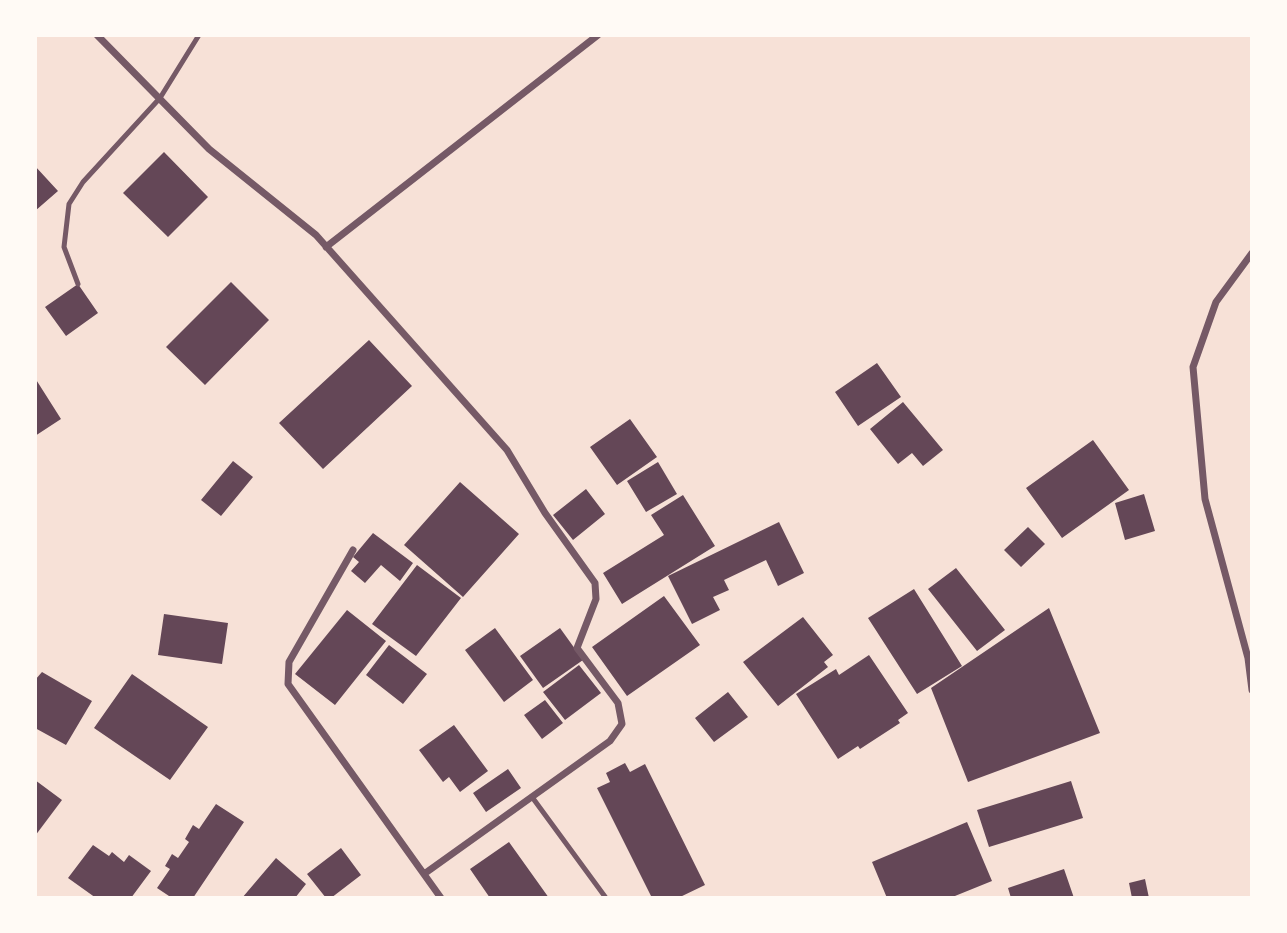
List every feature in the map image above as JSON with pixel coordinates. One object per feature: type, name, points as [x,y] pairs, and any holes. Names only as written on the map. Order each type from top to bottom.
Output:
[{"type":"street","points":[[97,35],[209,149],[326,247],[507,450],[545,513],[595,583],[596,599],[577,648],[618,704],[622,724],[610,741],[424,874]]},
{"type":"street","points":[[326,247],[598,35]]},
{"type":"street","points":[[1252,253],[1216,302],[1193,367],[1205,499],[1248,658],[1252,690]]},
{"type":"street","points":[[353,550],[289,663],[288,684],[441,898]]},
{"type":"lane","points":[[78,284],[64,247],[68,204],[83,182],[160,98],[199,35]]},
{"type":"lane","points":[[532,797],[607,898]]},
{"type":"building","points":[[164,152],[208,197],[168,237],[123,193]]},
{"type":"building","points":[[35,166],[58,191],[35,211]]},
{"type":"building","points":[[231,282],[269,320],[205,385],[166,347]]},
{"type":"building","points":[[78,284],[98,313],[66,336],[45,307]]},
{"type":"building","points":[[369,340],[412,386],[323,469],[279,423]]},
{"type":"building","points":[[877,363],[901,397],[858,426],[835,392]]},
{"type":"building","points":[[35,378],[61,419],[35,436]]},
{"type":"building","points":[[903,402],[943,450],[923,466],[912,453],[898,464],[870,429]]},
{"type":"building","points":[[630,419],[657,457],[617,485],[590,447]]},
{"type":"building","points":[[1093,440],[1129,490],[1062,538],[1026,488]]},
{"type":"building","points":[[233,461],[253,477],[221,516],[201,500]]},
{"type":"building","points":[[658,462],[677,494],[646,512],[627,481]]},
{"type":"building","points":[[460,482],[519,534],[463,597],[404,545]]},
{"type":"building","points":[[586,489],[605,514],[573,540],[553,515]]},
{"type":"building","points":[[1144,494],[1155,531],[1125,540],[1115,503]]},
{"type":"building","points":[[683,495],[715,546],[622,604],[603,573],[664,535],[651,515]]},
{"type":"building","points":[[779,522],[804,573],[778,586],[766,560],[724,580],[729,590],[713,597],[720,610],[692,624],[668,576]]},
{"type":"building","points":[[1028,527],[1045,544],[1021,567],[1004,550]]},
{"type":"building","points":[[373,533],[413,563],[400,581],[381,565],[365,583],[351,571],[359,562],[353,557]]},
{"type":"building","points":[[417,565],[461,598],[416,656],[372,624]]},
{"type":"building","points":[[956,568],[1005,630],[977,651],[928,589]]},
{"type":"building","points":[[914,589],[962,666],[917,694],[868,618]]},
{"type":"building","points":[[664,596],[700,645],[627,696],[592,647]]},
{"type":"building","points":[[1049,608],[1100,733],[968,782],[931,688]]},
{"type":"building","points":[[347,610],[386,641],[335,705],[295,674]]},
{"type":"building","points":[[164,614],[228,623],[222,664],[158,655]]},
{"type":"building","points":[[803,617],[833,655],[824,662],[828,667],[778,706],[743,662]]},
{"type":"building","points":[[495,628],[533,680],[504,702],[465,650]]},
{"type":"building","points":[[560,628],[583,660],[543,688],[520,656]]},
{"type":"building","points":[[389,645],[427,674],[403,704],[366,675]]},
{"type":"building","points":[[869,655],[908,713],[898,720],[900,723],[860,749],[858,746],[838,759],[796,694],[836,669],[839,675]]},
{"type":"building","points":[[579,665],[601,693],[565,720],[543,692]]},
{"type":"building","points":[[42,672],[92,701],[66,745],[35,728],[35,680]]},
{"type":"building","points":[[132,674],[208,727],[170,780],[94,728]]},
{"type":"building","points":[[728,692],[748,717],[714,742],[695,718]]},
{"type":"building","points":[[545,700],[563,723],[542,739],[524,715]]},
{"type":"building","points":[[454,725],[488,771],[460,792],[449,777],[443,782],[419,750]]},
{"type":"building","points":[[625,763],[630,772],[645,764],[705,885],[678,898],[652,898],[597,788],[610,782],[606,773]]},
{"type":"building","points":[[508,769],[521,788],[486,812],[473,793]]},
{"type":"building","points":[[35,780],[62,800],[35,836]]},
{"type":"building","points":[[1071,781],[1083,818],[989,847],[977,810]]},
{"type":"building","points":[[216,804],[244,822],[193,898],[172,898],[157,888],[170,869],[165,866],[172,854],[178,858],[189,842],[185,839],[193,825],[199,829]]},
{"type":"building","points":[[967,822],[992,881],[950,898],[887,898],[872,862]]},
{"type":"building","points":[[509,842],[549,898],[490,898],[470,869]]},
{"type":"building","points":[[93,845],[109,856],[112,852],[124,862],[129,855],[151,871],[131,898],[96,898],[68,878]]},
{"type":"building","points":[[341,848],[361,875],[331,898],[326,898],[307,874]]},
{"type":"building","points":[[276,858],[306,884],[295,898],[242,898]]},
{"type":"building","points":[[1064,869],[1074,898],[1011,898],[1008,888]]},
{"type":"building","points":[[1145,879],[1149,898],[1132,898],[1129,883]]}]
